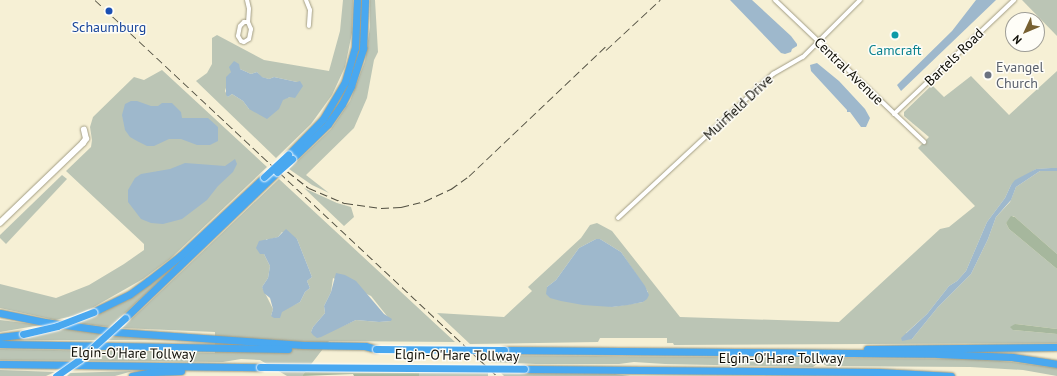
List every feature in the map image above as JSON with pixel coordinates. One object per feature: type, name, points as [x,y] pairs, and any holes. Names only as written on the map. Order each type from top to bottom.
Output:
[{"type":"highway","points":[[290,157],[323,119],[345,82],[355,48],[357,0]]},
{"type":"highway","points":[[0,337],[23,334],[57,326],[93,312],[130,294],[180,256],[328,124],[342,104],[351,86],[362,52],[365,0]]},
{"type":"highway","points":[[56,376],[80,359],[125,318],[266,179]]},
{"type":"highway","points":[[0,313],[83,328],[215,343]]},
{"type":"highway","name":"Elgin-O'Hare Tollway","points":[[0,344],[215,343],[365,346],[376,349],[776,352]]},
{"type":"highway","points":[[776,352],[790,350],[1057,347]]},
{"type":"highway","points":[[776,352],[1012,357],[1057,364]]},
{"type":"highway","name":"Elgin-O'Hare Tollway","points":[[0,364],[914,373],[951,376]]},
{"type":"highway","points":[[132,376],[152,372],[232,370],[242,367]]},
{"type":"street","points":[[246,0],[250,9],[248,22],[251,29],[249,39],[244,42],[238,36],[240,26],[244,22],[248,22]]},
{"type":"street","points":[[306,0],[310,10],[309,26]]},
{"type":"street","name":"Central Avenue","points":[[775,0],[924,142]]},
{"type":"street","name":"Muirfield Drive","points":[[618,218],[773,74],[797,61],[819,42],[860,0]]},
{"type":"street","name":"Bartels Road","points":[[894,114],[1014,0]]},
{"type":"street","points":[[0,223],[83,144],[86,139],[84,130]]},
{"type":"green space","points":[[343,0],[353,0],[352,33],[345,67],[332,95],[311,124],[276,158],[196,81],[207,73],[212,64],[212,38],[217,35],[264,60],[329,71],[340,31]],"holes":[[[240,69],[251,74],[257,72],[261,77],[269,79],[274,77],[297,82],[290,97],[249,109],[243,101],[232,94],[228,97],[225,91],[231,72]]]},
{"type":"green space","points":[[370,0],[375,0],[378,52],[374,60],[367,98],[354,128],[306,175],[329,193],[312,185],[289,169],[331,129],[350,101],[365,61],[370,27]]},
{"type":"green space","points":[[1022,0],[1057,0],[1057,36],[1045,24],[1045,12],[1034,12]]},
{"type":"green space","points":[[162,70],[267,167],[170,259],[143,279],[92,308],[73,316],[55,320],[0,308],[0,284],[56,298],[89,285],[144,250],[144,244],[66,171],[91,147],[92,140],[90,127],[93,117],[134,77],[144,80]]},
{"type":"green space","points":[[1057,71],[1057,168],[1036,169],[1011,185],[1005,198],[987,222],[966,271],[957,281],[949,286],[927,314],[906,333],[912,339],[938,307],[971,274],[988,239],[996,217],[1010,202],[1016,187],[1040,171],[1052,170],[1057,171],[1057,254],[1015,217],[1013,216],[1006,223],[1009,229],[1057,269],[1057,329],[1015,324],[1013,330],[1057,334],[1057,343],[674,345],[673,343],[667,343],[667,338],[600,338],[598,342],[470,344],[437,313],[504,317],[532,291],[528,287],[581,238],[590,225],[597,223],[612,231],[680,317],[839,322],[940,229],[949,227],[975,206],[918,148],[929,137],[904,116],[904,112],[932,85],[944,97],[971,76],[1009,115]],"holes":[[[596,239],[600,239],[621,252],[648,292],[643,302],[612,307],[547,287],[556,280],[579,248]]]},
{"type":"green space","points":[[62,175],[67,179],[6,244],[0,238],[0,235]]},
{"type":"green space","points":[[279,179],[455,342],[329,341],[302,376],[287,376],[260,360],[241,359],[223,362],[0,360],[0,349],[215,353],[215,332],[122,328]],"holes":[[[282,232],[297,239],[312,277],[307,281],[310,288],[305,292],[300,302],[271,316],[273,309],[262,287],[268,278],[270,266],[264,254],[266,239],[278,237]],[[333,278],[371,296],[391,321],[379,322],[356,320],[336,329],[311,332],[313,327],[325,313],[324,306],[331,292]]]},
{"type":"green space","points":[[304,188],[337,203],[351,207],[354,217],[344,226]]},
{"type":"green space","points":[[1011,216],[1015,217],[1057,254],[1057,269],[1009,229],[1006,223]]},
{"type":"green space","points":[[178,262],[179,263],[110,327],[75,323],[121,303],[162,275]]},
{"type":"green space","points":[[0,320],[41,325],[0,332]]},
{"type":"green space","points":[[1015,324],[1057,329],[1057,334],[1013,330],[1010,327]]},
{"type":"green space","points":[[61,328],[129,336],[181,340],[10,340]]},
{"type":"green space","points":[[483,355],[813,358],[817,360],[817,364],[813,367],[634,362],[619,364],[536,364],[490,362]]},
{"type":"green space","points":[[827,358],[975,359],[1057,368],[1057,376],[1023,370],[970,367],[827,366],[823,364],[824,360]]},
{"type":"green space","points":[[0,370],[55,372],[46,376],[0,376]]},
{"type":"green space","points":[[133,371],[115,376],[67,376],[70,373]]},
{"type":"green space","points":[[305,372],[419,373],[419,376],[354,376],[353,374],[302,376]]},
{"type":"green space","points":[[419,373],[488,373],[488,376],[419,376]]},
{"type":"green space","points":[[501,373],[615,374],[630,376],[504,376]]},
{"type":"water","points":[[730,0],[752,0],[791,36],[797,46],[792,49],[791,52],[785,54],[781,53]]},
{"type":"water","points":[[976,0],[996,0],[901,91],[897,85],[952,31]]},
{"type":"water","points":[[234,61],[239,64],[240,69],[251,74],[257,72],[262,77],[269,79],[274,77],[297,82],[300,81],[303,86],[295,98],[290,97],[283,100],[279,109],[267,119],[249,109],[243,101],[232,94],[228,97],[226,95],[226,77],[231,72],[229,67]]},
{"type":"water","points":[[817,63],[839,81],[865,109],[870,118],[866,127],[861,127],[850,112],[847,112],[847,110],[811,71],[810,65]]},
{"type":"water","points":[[131,101],[137,101],[151,106],[158,106],[162,103],[172,103],[181,112],[182,118],[208,118],[218,127],[218,141],[210,145],[197,145],[181,139],[169,139],[154,146],[147,146],[130,137],[125,130],[122,115],[125,104]]},
{"type":"water","points":[[235,159],[237,164],[233,172],[218,186],[207,200],[182,219],[163,224],[151,223],[141,219],[128,202],[128,190],[135,178],[141,174],[170,169],[185,163],[225,166]]},
{"type":"water","points":[[1057,168],[1057,171],[1040,171],[1016,187],[1011,200],[996,217],[988,239],[971,274],[938,307],[912,339],[902,341],[901,338],[927,314],[949,286],[957,281],[966,271],[987,222],[1005,198],[1015,180],[1036,169]]},
{"type":"water","points":[[286,229],[297,239],[312,277],[307,281],[310,288],[305,292],[300,302],[282,312],[280,318],[274,318],[271,316],[273,309],[270,298],[264,293],[262,287],[268,278],[270,266],[264,254],[260,254],[256,248],[259,241],[278,237]]},
{"type":"water","points":[[596,239],[600,239],[621,252],[645,286],[649,295],[647,299],[643,302],[612,307],[583,305],[561,301],[550,298],[546,294],[547,287],[556,280],[579,248]]},
{"type":"water","points":[[336,273],[345,275],[356,281],[384,314],[392,319],[391,321],[379,322],[356,320],[321,337],[317,338],[313,335],[311,332],[313,327],[325,313],[324,306],[331,292]]},
{"type":"railway","points":[[95,0],[497,376]]},
{"type":"railway","points":[[606,50],[660,0]]},
{"type":"railway","points":[[278,164],[309,188],[345,203],[381,208],[401,207],[425,201],[451,189],[469,176],[608,44]]},
{"type":"place","name":"Schaumburg","points":[[109,11]]},
{"type":"place","name":"Camcraft","points":[[895,35]]},
{"type":"place","name":"Evangel Church","points":[[988,75]]}]
